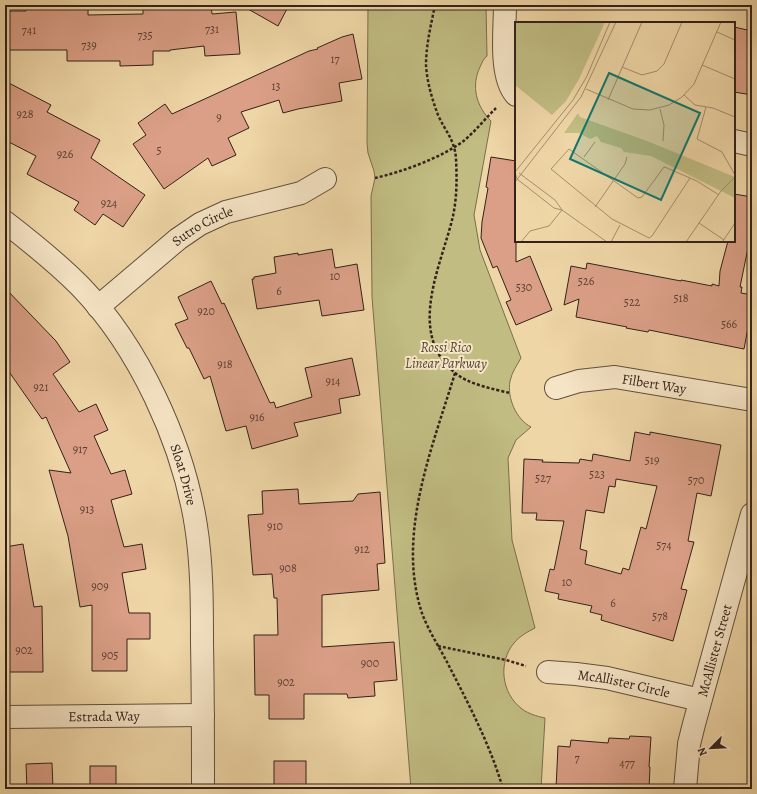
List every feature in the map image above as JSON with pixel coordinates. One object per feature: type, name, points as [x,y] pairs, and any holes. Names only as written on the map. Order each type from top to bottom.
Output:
[{"type":"street","points":[[504,5],[506,69],[509,84],[515,93]]},
{"type":"street","points":[[735,142],[752,144]]},
{"type":"street","name":"Sutro Circle","points":[[98,307],[178,239],[200,224],[226,212],[301,193],[325,179]]},
{"type":"street","name":"Sloat Drive","points":[[5,222],[50,258],[98,307],[124,344],[143,375],[167,425],[184,474],[196,525],[199,556],[203,715],[202,789]]},
{"type":"street","name":"Filbert Way","points":[[556,388],[579,381],[615,376],[752,400]]},
{"type":"street","name":"McAllister Street","points":[[685,789],[689,744],[752,514]]},
{"type":"street","name":"McAllister Circle","points":[[548,672],[607,678],[700,700]]},
{"type":"street","name":"Estrada Way","points":[[5,717],[203,715]]},
{"type":"path","points":[[435,5],[427,46],[426,65],[433,100],[439,117],[455,146],[456,201],[434,284],[429,314],[431,333],[436,349],[444,363],[455,373],[479,385],[510,393]]},
{"type":"path","points":[[375,178],[409,167],[445,152],[464,140],[487,117]]},
{"type":"path","points":[[455,373],[418,498],[413,535],[413,563],[417,595],[424,617],[481,730],[497,768],[503,789]]},
{"type":"path","points":[[438,646],[506,660],[548,672]]},
{"type":"green space","name":"Rossi Rico Linear Parkway","points":[[368,5],[486,5],[487,56],[484,58],[477,74],[476,96],[482,109],[491,121],[474,215],[480,250],[521,358],[510,381],[509,388],[511,401],[521,419],[531,427],[516,440],[508,458],[512,540],[535,628],[514,643],[506,659],[504,677],[510,695],[522,709],[536,716],[545,718],[541,789],[411,789],[372,297],[371,196],[375,178],[368,153],[367,143]]},
{"type":"building","points":[[26,5],[88,5],[88,15],[143,14],[143,5],[211,5],[212,14],[236,12],[240,54],[205,56],[204,46],[170,51],[153,51],[153,65],[120,66],[120,61],[67,61],[67,50],[5,50],[5,11],[26,11]]},
{"type":"building","points":[[241,5],[289,5],[278,26]]},
{"type":"building","points":[[735,27],[752,31],[752,95],[735,92]]},
{"type":"building","points":[[353,34],[362,79],[339,83],[342,101],[283,113],[279,100],[241,112],[249,128],[228,138],[236,155],[212,166],[208,158],[164,189],[133,144],[146,135],[138,123],[165,104],[172,114],[309,51],[318,49],[317,48],[342,37]]},
{"type":"building","points":[[5,81],[51,105],[47,112],[100,140],[91,158],[145,195],[123,227],[103,214],[95,225],[74,210],[79,202],[27,174],[36,156],[5,140]]},
{"type":"building","points":[[491,157],[515,161],[516,262],[530,256],[552,310],[516,325],[506,302],[511,300],[497,266],[493,268],[481,238],[482,222],[488,188],[486,187]]},
{"type":"building","points":[[735,194],[752,197],[752,248],[748,248],[740,287],[742,287],[741,293],[752,295],[752,306],[744,349],[649,330],[648,332],[626,328],[627,327],[576,317],[579,299],[564,305],[571,266],[586,269],[587,263],[712,286],[712,284],[719,286],[720,271],[728,242],[735,242]]},
{"type":"building","points":[[332,249],[335,268],[357,264],[364,310],[322,316],[319,300],[257,309],[252,279],[254,279],[254,277],[276,273],[274,257],[298,253],[298,255]]},
{"type":"building","points":[[211,281],[222,304],[224,303],[270,403],[274,402],[276,408],[312,397],[305,368],[352,358],[360,395],[339,399],[341,413],[294,423],[298,436],[252,449],[246,426],[226,431],[210,376],[204,379],[175,324],[188,319],[178,297]]},
{"type":"building","points":[[5,288],[56,341],[70,362],[53,374],[79,412],[96,404],[108,430],[94,436],[111,474],[125,470],[132,494],[111,500],[124,547],[142,544],[146,569],[122,573],[129,613],[150,613],[150,639],[127,639],[127,671],[92,671],[92,605],[80,607],[68,536],[49,470],[71,473],[46,417],[42,419],[5,366]]},
{"type":"building","points":[[635,432],[650,435],[650,432],[721,445],[711,496],[697,493],[688,541],[694,542],[681,589],[687,590],[673,641],[601,620],[602,615],[590,612],[592,606],[558,599],[559,594],[545,591],[550,569],[554,570],[564,521],[536,520],[537,513],[522,513],[524,459],[543,460],[542,462],[579,463],[580,459],[592,461],[593,454],[630,461]],"holes":[[[616,479],[657,486],[646,529],[641,527],[629,570],[623,568],[621,574],[585,564],[587,551],[580,549],[586,510],[604,513],[609,486],[615,487]]]},
{"type":"building","points":[[298,489],[299,504],[353,501],[358,494],[380,492],[385,563],[377,564],[379,590],[322,595],[322,647],[394,642],[397,680],[374,682],[375,696],[348,698],[347,694],[304,694],[304,719],[269,719],[269,695],[255,695],[254,635],[278,635],[277,598],[274,598],[272,574],[253,575],[248,515],[263,514],[262,491]]},
{"type":"building","points":[[23,544],[34,607],[42,606],[43,672],[5,672],[5,547]]},
{"type":"building","points":[[630,736],[651,737],[649,789],[556,789],[558,746],[570,747],[571,740],[608,743],[609,738],[629,739]]},
{"type":"building","points":[[274,761],[306,761],[306,789],[274,789]]},
{"type":"building","points":[[52,763],[53,789],[27,789],[26,764]]},
{"type":"building","points":[[90,766],[116,766],[116,789],[90,789]]}]
